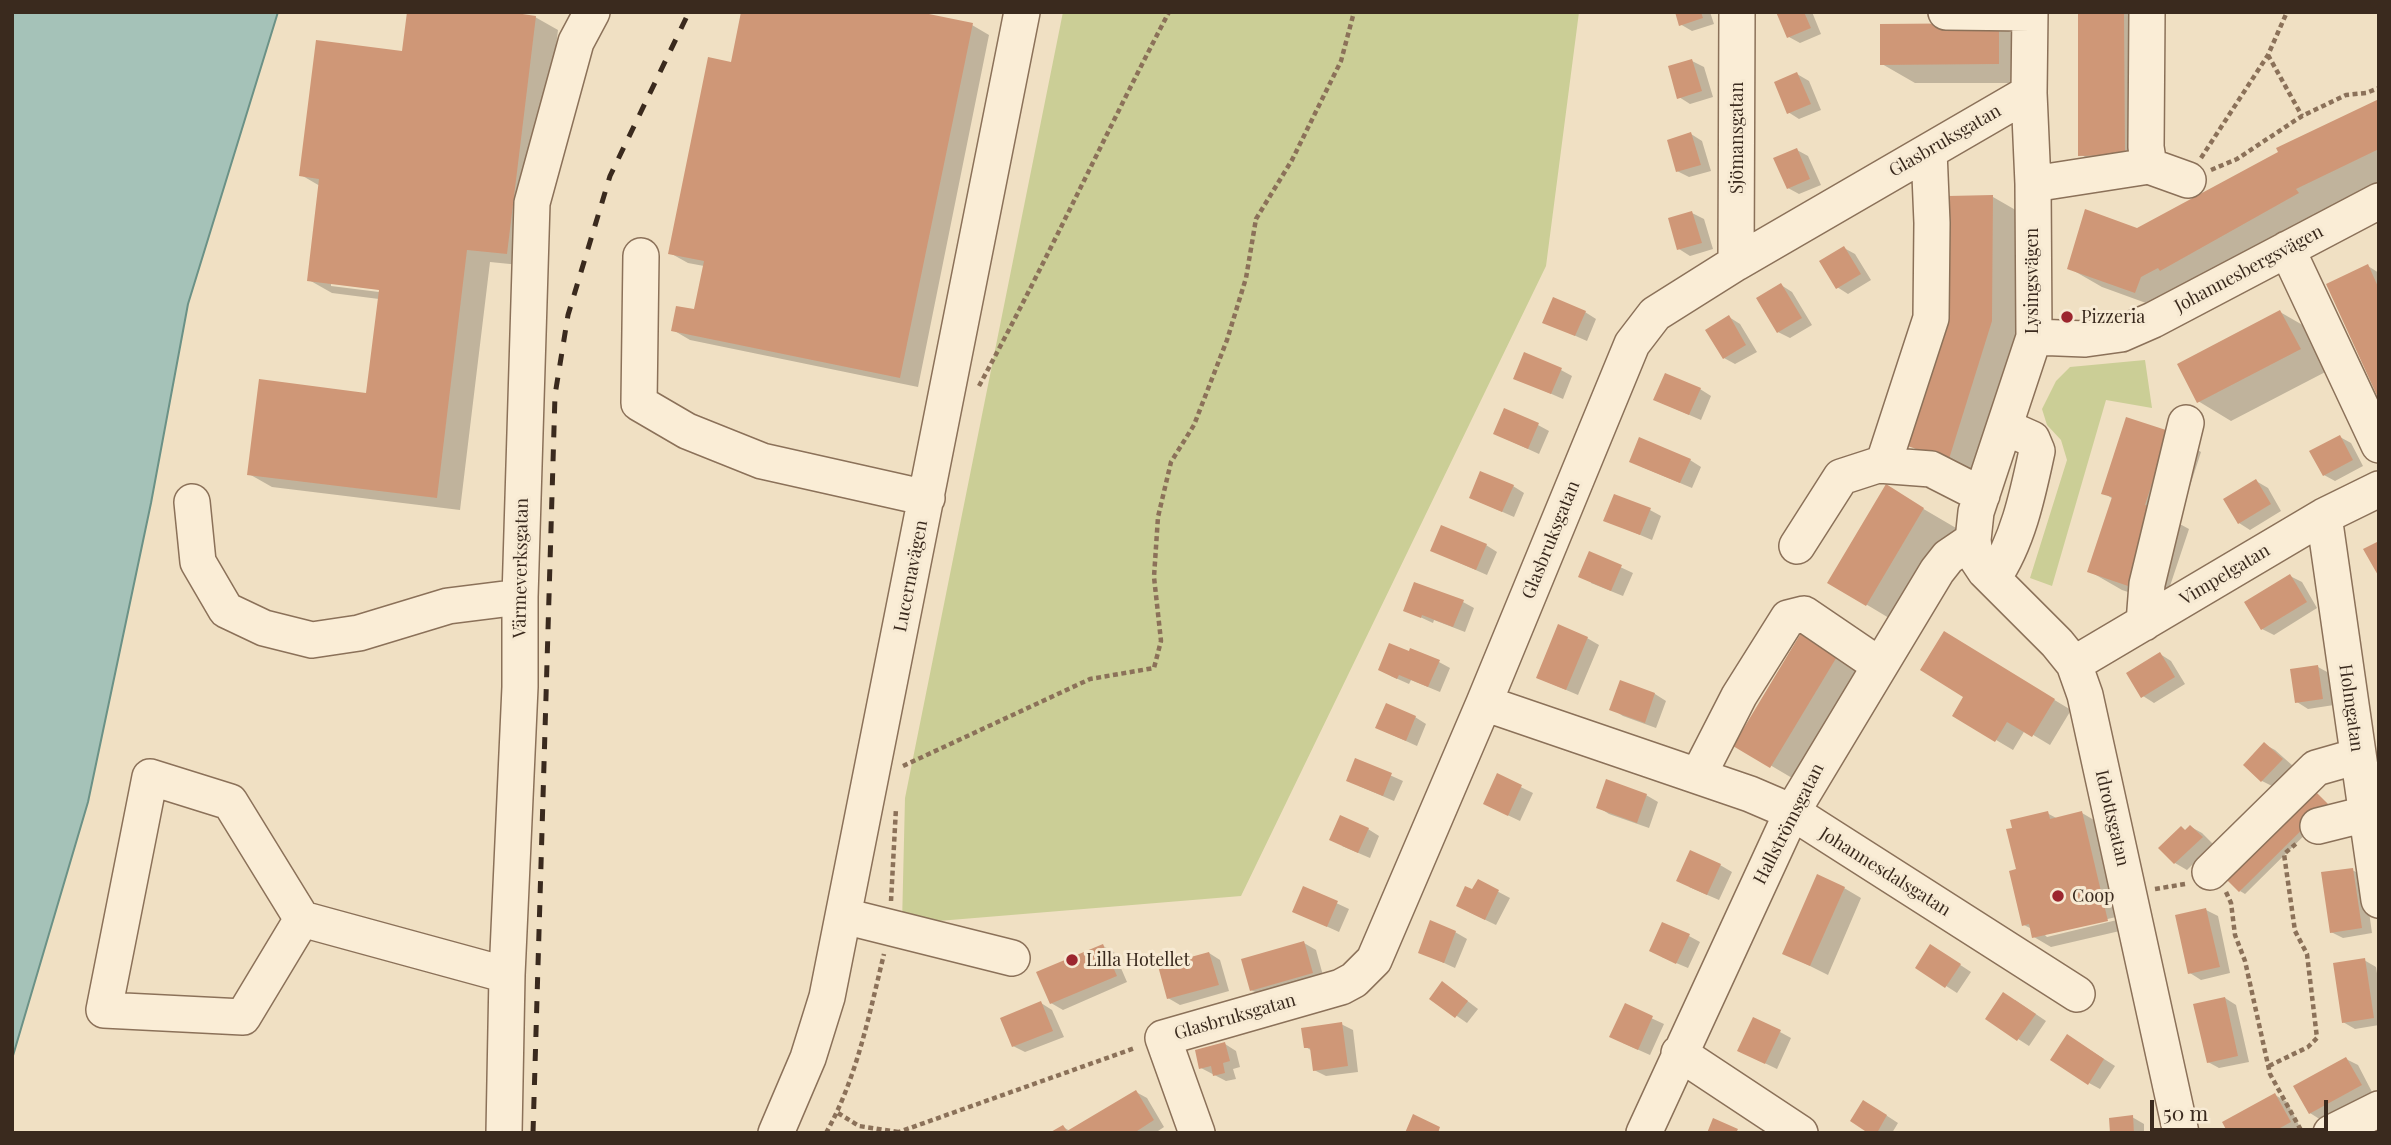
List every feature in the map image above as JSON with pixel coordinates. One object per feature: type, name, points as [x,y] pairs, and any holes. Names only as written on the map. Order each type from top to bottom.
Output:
[{"type":"street","name":"Värmeverksgatan","points":[[504,1133],[507,975],[520,687],[520,597],[532,203],[576,42],[592,12]]},
{"type":"street","name":"Lucernavägen","points":[[776,1133],[808,1058],[823,1009],[844,916],[1022,12]]},
{"type":"street","name":"Sjömansgatan","points":[[1736,263],[1737,12]]},
{"type":"street","points":[[1946,12],[2030,12]]},
{"type":"street","name":"Lysingsvägen","points":[[1973,540],[1976,512],[2034,337],[2030,12]]},
{"type":"street","points":[[2147,12],[2146,147],[2149,166]]},
{"type":"street","name":"Glasbruksgatan","points":[[1163,1038],[1341,987],[1364,972],[1382,946],[1632,344],[1654,314],[1736,263],[2029,93]]},
{"type":"street","points":[[1883,465],[1931,318],[1928,151]]},
{"type":"street","points":[[2033,184],[2149,166],[2188,180]]},
{"type":"street","name":"Johannesbergsvägen","points":[[2034,337],[2085,339],[2121,334],[2153,320],[2378,202]]},
{"type":"street","points":[[2287,249],[2379,445]]},
{"type":"street","points":[[641,256],[639,403],[687,431],[762,461],[927,498]]},
{"type":"street","points":[[2144,623],[2147,584],[2186,423]]},
{"type":"street","points":[[1993,578],[2003,565],[2013,540],[2037,451],[2032,439],[2005,427]]},
{"type":"street","points":[[1797,546],[1841,477],[1878,465],[1931,469],[1982,495]]},
{"type":"street","name":"Vimpelgatan","points":[[2074,664],[2324,516],[2379,489]]},
{"type":"street","points":[[192,502],[198,562],[226,610],[264,628],[312,640],[359,633],[448,606],[520,597]]},
{"type":"street","name":"Holmgatan","points":[[2324,516],[2379,901]]},
{"type":"street","name":"Idrottsgatan","points":[[1973,540],[1975,556],[2074,664],[2085,695],[2181,1133]]},
{"type":"street","name":"Hallströmsgatan","points":[[1644,1133],[1791,812],[1937,571],[1948,557],[1973,540]]},
{"type":"street","points":[[1698,776],[1738,696],[1788,618],[1804,614],[1879,665]]},
{"type":"street","name":"Johannesdalsgatan","points":[[1484,703],[1750,794],[1791,812],[2077,994]]},
{"type":"street","points":[[2210,872],[2316,768],[2358,756]]},
{"type":"street","points":[[302,919],[243,1017],[104,1010],[150,777],[230,802],[302,919],[507,975]]},
{"type":"street","points":[[2318,826],[2366,814]]},
{"type":"street","points":[[844,916],[1012,958]]},
{"type":"street","points":[[1163,1038],[1197,1133]]},
{"type":"street","points":[[1679,1053],[1800,1133]]},
{"type":"street","points":[[2331,1133],[2379,1109]]},
{"type":"path","points":[[973,398],[1015,320],[1115,115],[1169,12]]},
{"type":"path","points":[[903,766],[1090,679],[1154,668],[1161,641],[1154,578],[1158,517],[1171,462],[1194,425],[1227,340],[1246,278],[1256,219],[1292,160],[1341,61],[1354,12]]},
{"type":"path","points":[[2188,180],[2268,55],[2287,12]]},
{"type":"path","points":[[2268,55],[2301,117]]},
{"type":"path","points":[[2188,180],[2237,159],[2301,117],[2346,95],[2366,93],[2379,88]]},
{"type":"path","points":[[2269,1066],[2308,1046],[2317,1038],[2307,954],[2295,931],[2284,854],[2318,826]]},
{"type":"path","points":[[2129,894],[2186,883],[2210,872],[2224,887],[2231,903],[2235,935],[2245,961],[2270,1074],[2302,1133]]},
{"type":"path","points":[[838,1112],[859,1126],[897,1132],[1163,1038]]},
{"type":"green space","points":[[1063,12],[1579,12],[1546,266],[1241,896],[902,924],[905,798]]},
{"type":"green space","points":[[2145,360],[2152,408],[2106,400],[2052,586],[2030,578],[2067,460],[2061,440],[2047,425],[2042,409],[2056,381],[2070,367]]},
{"type":"water","points":[[12,12],[278,12],[188,304],[151,503],[88,802],[12,1059]]},
{"type":"building","points":[[407,12],[509,12],[536,16],[507,254],[467,250],[437,498],[247,475],[259,379],[366,393],[379,290],[307,281],[319,179],[299,176],[316,40],[402,51]]},
{"type":"building","points":[[741,12],[919,12],[973,23],[900,378],[671,331],[676,306],[694,309],[704,261],[668,254],[708,57],[731,62]]},
{"type":"building","points":[[1675,12],[1701,12],[1703,18],[1679,26]]},
{"type":"building","points":[[1776,12],[1804,12],[1811,28],[1787,38]]},
{"type":"building","points":[[2078,12],[2124,12],[2125,155],[2078,156]]},
{"type":"building","points":[[1999,23],[1999,64],[1880,65],[1880,24]]},
{"type":"building","points":[[1692,59],[1702,91],[1677,99],[1668,66]]},
{"type":"building","points":[[1797,72],[1811,104],[1787,114],[1774,82]]},
{"type":"building","points":[[2379,99],[2379,149],[2296,189],[2299,193],[2160,271],[2158,268],[2141,277],[2135,293],[2067,269],[2085,209],[2137,228],[2278,152],[2276,148]]},
{"type":"building","points":[[1691,132],[1701,165],[1676,172],[1667,140]]},
{"type":"building","points":[[1797,148],[1810,179],[1787,189],[1773,158]]},
{"type":"building","points":[[1993,195],[1992,321],[1949,459],[1904,445],[1948,196]]},
{"type":"building","points":[[1692,211],[1702,243],[1677,250],[1668,218]]},
{"type":"building","points":[[1844,246],[1861,274],[1836,289],[1819,261]]},
{"type":"building","points":[[2368,264],[2379,289],[2379,400],[2326,284]]},
{"type":"building","points":[[1781,283],[1802,318],[1777,333],[1756,298]]},
{"type":"building","points":[[1553,297],[1586,311],[1575,336],[1542,323]]},
{"type":"building","points":[[2280,310],[2301,349],[2197,403],[2177,364]]},
{"type":"building","points":[[1729,315],[1746,345],[1723,359],[1705,330]]},
{"type":"building","points":[[1524,352],[1562,368],[1551,394],[1513,379]]},
{"type":"building","points":[[1665,373],[1701,388],[1689,415],[1653,400]]},
{"type":"building","points":[[1504,408],[1539,423],[1528,449],[1493,434]]},
{"type":"building","points":[[2126,417],[2169,431],[2145,505],[2157,509],[2131,587],[2087,572],[2112,497],[2101,494]]},
{"type":"building","points":[[2340,435],[2353,460],[2323,476],[2309,451]]},
{"type":"building","points":[[1639,437],[1691,459],[1680,483],[1629,462]]},
{"type":"building","points":[[1480,471],[1514,485],[1502,512],[1469,498]]},
{"type":"building","points":[[2256,479],[2271,504],[2238,524],[2223,499]]},
{"type":"building","points":[[1886,484],[1924,508],[1866,606],[1827,583]]},
{"type":"building","points":[[1614,494],[1651,508],[1640,535],[1603,521]]},
{"type":"building","points":[[1441,525],[1487,544],[1476,570],[1430,551]]},
{"type":"building","points":[[2379,541],[2379,577],[2363,549]]},
{"type":"building","points":[[1589,551],[1622,565],[1611,591],[1578,577]]},
{"type":"building","points":[[2290,574],[2307,602],[2261,630],[2244,602]]},
{"type":"building","points":[[1414,582],[1464,600],[1453,627],[1403,611]]},
{"type":"building","points":[[1558,624],[1588,637],[1566,690],[1536,678]]},
{"type":"building","points":[[1944,631],[2055,699],[2032,737],[2007,722],[1995,742],[1952,716],[1963,697],[1920,670]]},
{"type":"building","points":[[1801,633],[1838,655],[1770,768],[1733,746]]},
{"type":"building","points":[[1389,643],[1440,660],[1428,687],[1399,675],[1397,679],[1378,670]]},
{"type":"building","points":[[2160,652],[2175,677],[2141,698],[2126,673]]},
{"type":"building","points":[[2318,665],[2323,699],[2295,703],[2290,669]]},
{"type":"building","points":[[1620,680],[1655,693],[1645,723],[1609,710]]},
{"type":"building","points":[[1386,703],[1416,716],[1406,741],[1375,728]]},
{"type":"building","points":[[2264,742],[2283,759],[2261,782],[2243,765]]},
{"type":"building","points":[[1355,758],[1392,773],[1383,796],[1346,781]]},
{"type":"building","points":[[1497,773],[1522,785],[1508,816],[1483,804]]},
{"type":"building","points":[[1606,779],[1647,794],[1637,823],[1596,808]]},
{"type":"building","points":[[2314,790],[2328,804],[2239,892],[2225,878]]},
{"type":"building","name":"Coop","points":[[2048,811],[2050,819],[2082,811],[2108,921],[2032,938],[2029,924],[2022,926],[2009,871],[2016,869],[2006,829],[2012,828],[2010,820]]},
{"type":"building","points":[[1340,815],[1369,828],[1358,853],[1329,840]]},
{"type":"building","points":[[2190,825],[2203,837],[2174,864],[2158,848],[2181,826],[2185,830]]},
{"type":"building","points":[[1690,850],[1721,864],[1707,895],[1676,881]]},
{"type":"building","points":[[2353,868],[2362,928],[2330,933],[2321,872]]},
{"type":"building","points":[[1817,874],[1845,887],[1810,966],[1782,954]]},
{"type":"building","points":[[1478,879],[1499,890],[1485,920],[1456,906],[1465,886],[1472,889]]},
{"type":"building","points":[[1303,886],[1338,901],[1327,927],[1292,912]]},
{"type":"building","points":[[2206,908],[2220,967],[2188,974],[2175,915]]},
{"type":"building","points":[[1430,920],[1456,931],[1444,963],[1418,953]]},
{"type":"building","points":[[1662,922],[1690,934],[1676,964],[1649,951]]},
{"type":"building","points":[[1304,941],[1313,973],[1250,991],[1241,959]]},
{"type":"building","points":[[1103,944],[1117,976],[1050,1004],[1036,972]]},
{"type":"building","points":[[1930,944],[1961,964],[1945,988],[1915,968]]},
{"type":"building","points":[[1209,952],[1219,985],[1167,999],[1158,966]]},
{"type":"building","points":[[2365,958],[2374,1018],[2342,1023],[2333,963]]},
{"type":"building","points":[[1442,981],[1468,1001],[1455,1018],[1429,999]]},
{"type":"building","points":[[2003,992],[2036,1014],[2017,1041],[1985,1019]]},
{"type":"building","points":[[2225,997],[2238,1056],[2207,1063],[2193,1004]]},
{"type":"building","points":[[1041,1001],[1053,1031],[1012,1047],[1000,1018]]},
{"type":"building","points":[[1625,1003],[1653,1016],[1638,1050],[1609,1037]]},
{"type":"building","points":[[1753,1017],[1781,1030],[1765,1064],[1737,1051]]},
{"type":"building","points":[[1342,1022],[1348,1066],[1313,1071],[1310,1048],[1304,1048],[1301,1028]]},
{"type":"building","points":[[2067,1034],[2104,1059],[2088,1085],[2050,1060]]},
{"type":"building","points":[[1225,1042],[1230,1061],[1223,1063],[1225,1073],[1213,1076],[1211,1066],[1199,1069],[1195,1050]]},
{"type":"building","points":[[2346,1057],[2362,1085],[2309,1114],[2293,1086]]},
{"type":"building","points":[[1136,1090],[1154,1120],[1134,1133],[1049,1133],[1063,1125],[1067,1131]]},
{"type":"building","points":[[2275,1093],[2291,1122],[2271,1133],[2228,1133],[2222,1122]]},
{"type":"building","points":[[1863,1100],[1887,1115],[1877,1133],[1868,1133],[1850,1121]]},
{"type":"building","points":[[1413,1114],[1440,1127],[1438,1133],[1405,1133]]},
{"type":"building","points":[[2133,1115],[2134,1133],[2110,1133],[2109,1118]]},
{"type":"building","points":[[1713,1118],[1738,1129],[1736,1133],[1707,1133]]},
{"type":"railway","points":[[533,1133],[555,395],[568,315],[610,176],[689,12]]},
{"type":"place","name":"Pizzeria","points":[[2067,317]]},
{"type":"place","name":"Coop","points":[[2058,896]]},
{"type":"place","name":"Lilla Hotellet","points":[[1072,960]]}]
